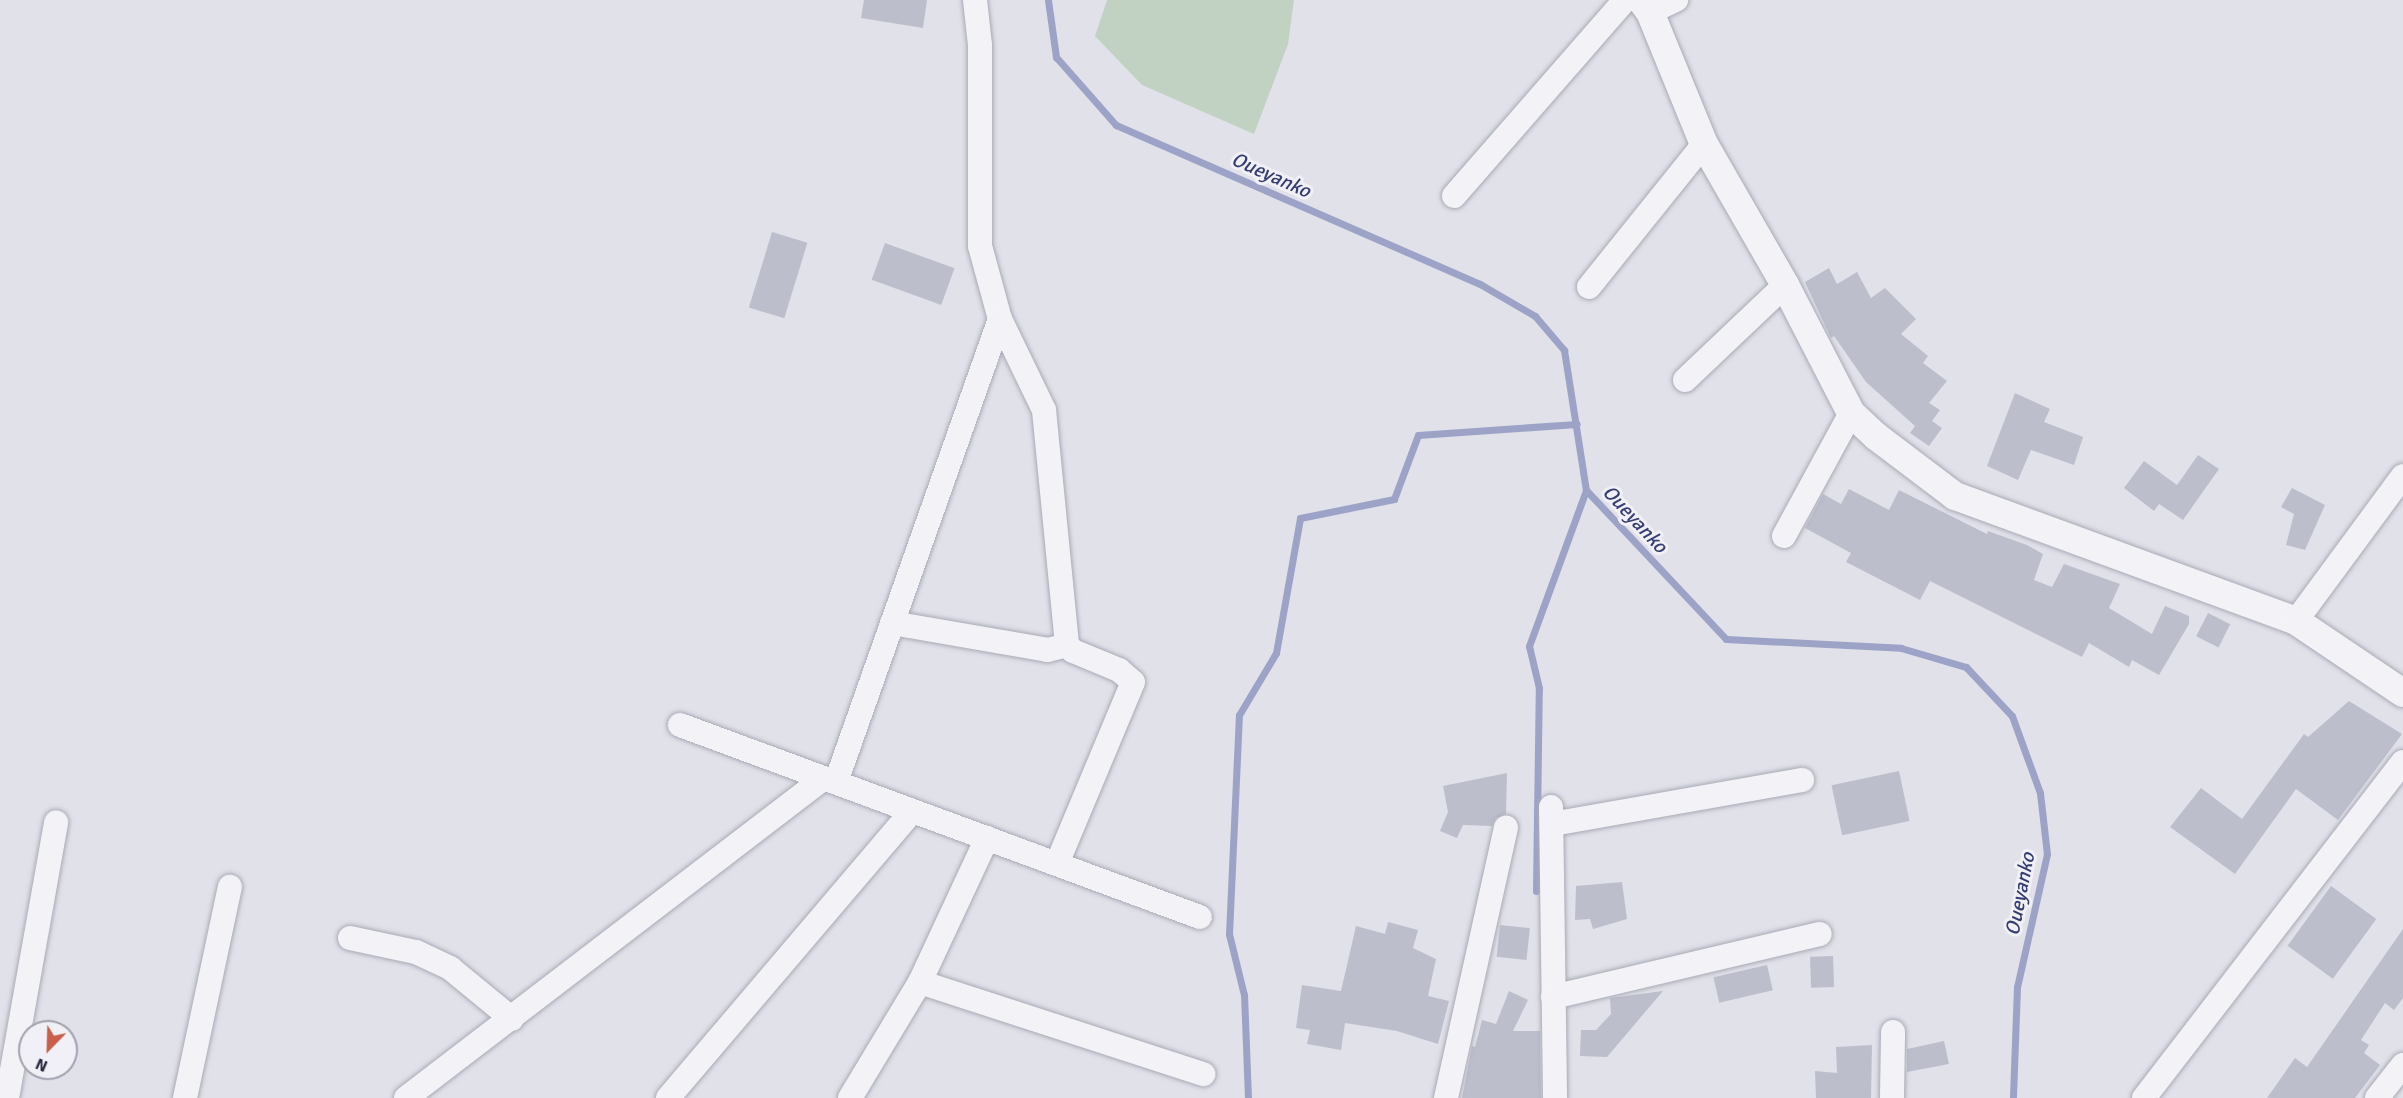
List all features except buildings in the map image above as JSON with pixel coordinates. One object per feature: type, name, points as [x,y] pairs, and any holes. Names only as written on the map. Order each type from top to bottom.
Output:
[{"type":"street","points":[[975,0],[980,45],[980,246],[1000,319],[1044,410],[1067,645],[1073,651],[1119,670],[1133,682],[1057,864]]},
{"type":"street","points":[[1454,196],[1639,4],[1676,0]]},
{"type":"street","points":[[1639,4],[1704,144],[1785,285],[1851,413],[1955,496],[2296,621],[2403,693]]},
{"type":"street","points":[[1589,287],[1704,144]]},
{"type":"street","points":[[1684,380],[1785,285]]},
{"type":"street","points":[[406,1098],[830,780],[892,623],[1000,319]]},
{"type":"street","points":[[1784,536],[1851,413]]},
{"type":"street","points":[[2296,621],[2403,476]]},
{"type":"street","points":[[892,623],[1048,650],[1067,645]]},
{"type":"street","points":[[680,725],[1200,917]]},
{"type":"street","points":[[2144,1098],[2403,762]]},
{"type":"street","points":[[1555,1098],[1552,997],[1552,816],[1802,780]]},
{"type":"street","points":[[668,1098],[912,811]]},
{"type":"street","points":[[7,1098],[56,822]]},
{"type":"street","points":[[1446,1098],[1506,828]]},
{"type":"street","points":[[850,1098],[920,982],[987,838]]},
{"type":"street","points":[[184,1098],[230,887]]},
{"type":"street","points":[[1552,997],[1820,934]]},
{"type":"street","points":[[350,938],[416,952],[450,968],[512,1019]]},
{"type":"street","points":[[920,982],[1203,1074]]},
{"type":"street","points":[[1892,1098],[1893,1032]]},
{"type":"street","points":[[2377,1098],[2403,1065]]},
{"type":"green space","points":[[1107,0],[1294,0],[1288,44],[1254,134],[1142,85],[1095,36]]},
{"type":"waterway","name":"Oueyanko","points":[[1048,0],[1056,57],[1116,125],[1480,284],[1535,316],[1564,350],[1586,490],[1726,639],[1901,648],[1966,667],[2012,716],[2040,793],[2047,854],[2017,987],[2013,1098]]},
{"type":"waterway","points":[[1248,1098],[1244,995],[1229,934],[1239,715],[1276,653],[1300,518],[1394,499],[1418,435],[1577,424]]},
{"type":"waterway","points":[[1536,891],[1539,688],[1529,646],[1586,490]]}]
